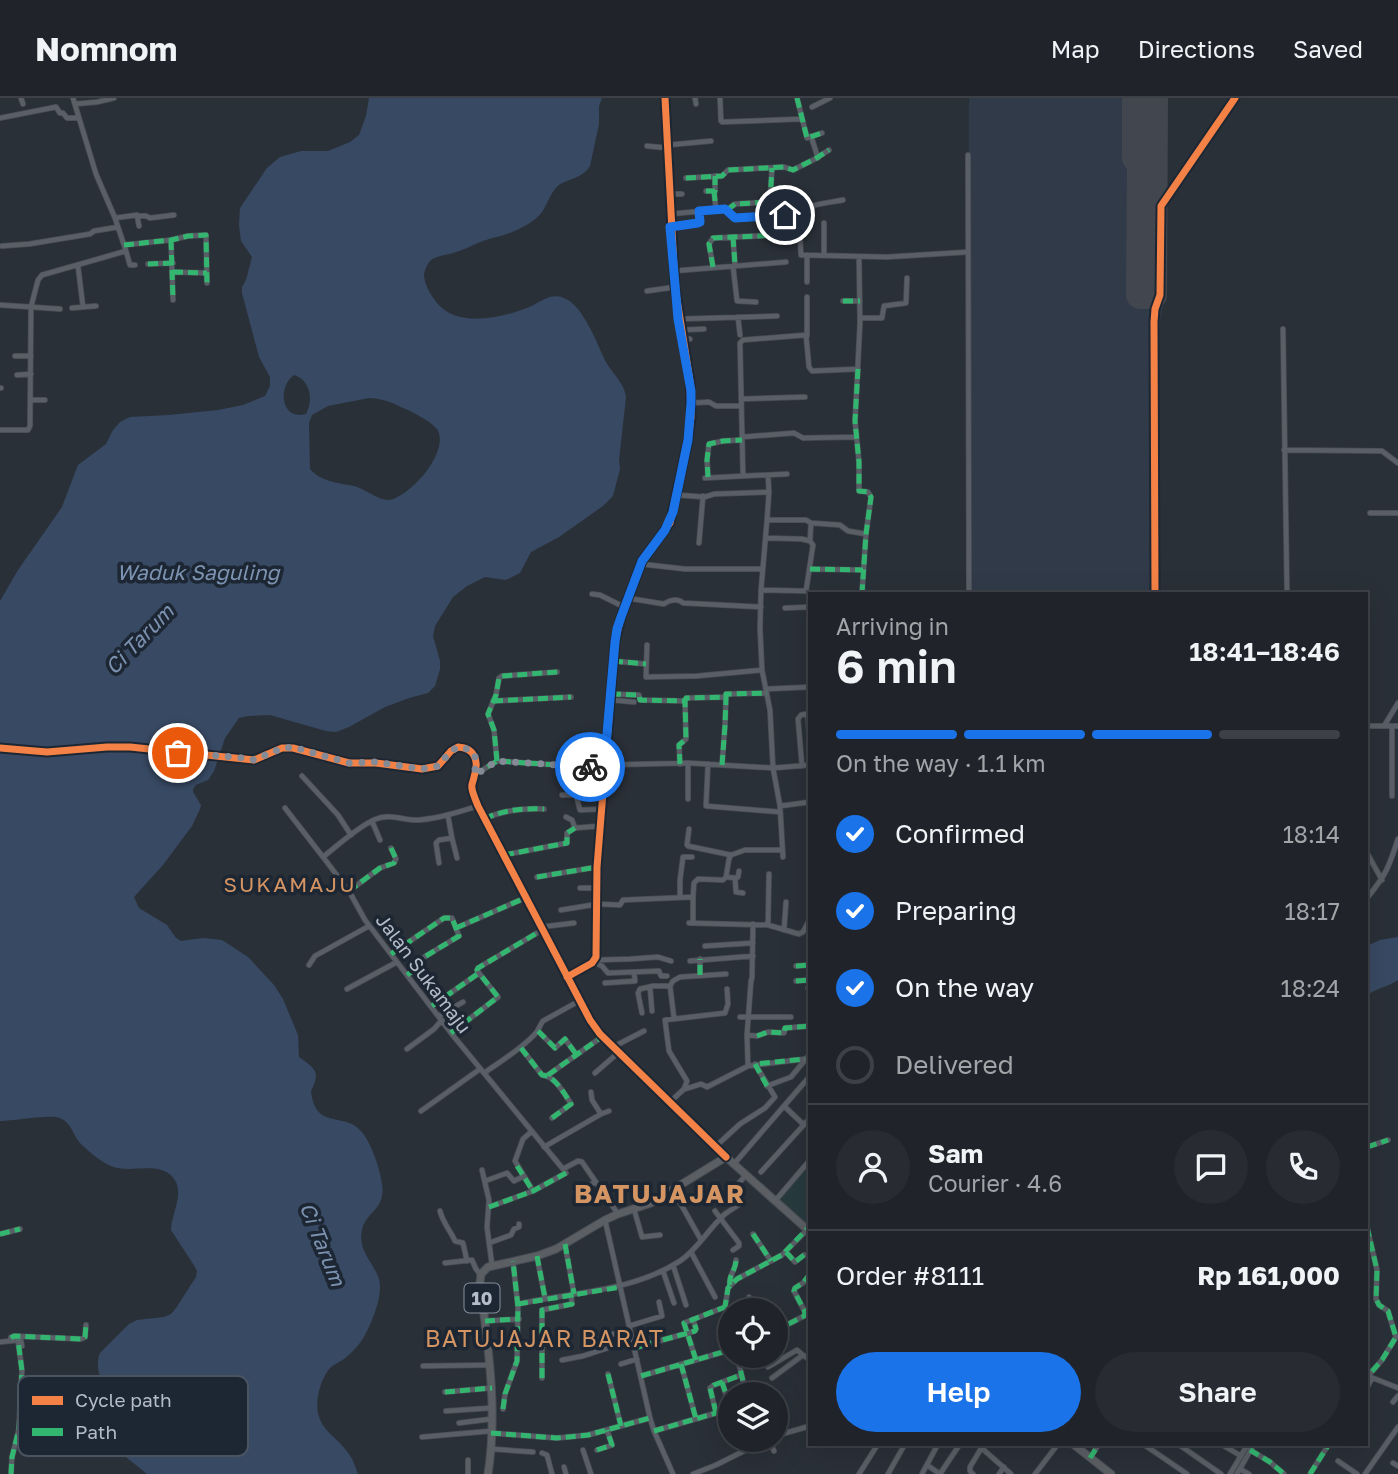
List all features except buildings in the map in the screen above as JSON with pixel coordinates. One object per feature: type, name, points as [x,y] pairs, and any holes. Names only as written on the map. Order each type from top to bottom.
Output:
[{"type":"highway","points":[[726,1157],[808,1230]]},
{"type":"highway","name":"10","points":[[488,1474],[492,1388],[481,1274],[492,1265],[537,1256],[565,1244],[604,1220],[646,1206],[726,1157]]},
{"type":"highway","points":[[1075,1446],[1111,1474]]},
{"type":"street","points":[[22,98],[23,104]]},
{"type":"street","points":[[73,98],[96,174],[115,218],[130,265],[135,265]]},
{"type":"street","points":[[75,104],[114,98]]},
{"type":"street","points":[[595,961],[597,867],[615,642],[627,598],[641,564],[670,523],[688,440],[691,403],[689,373],[678,319],[673,271],[665,98]]},
{"type":"street","points":[[720,98],[722,122],[802,119]]},
{"type":"street","points":[[797,98],[807,138],[822,133]]},
{"type":"street","points":[[812,107],[830,98]]},
{"type":"street","points":[[1155,592],[1154,322],[1160,295],[1161,206],[1235,98]]},
{"type":"street","points":[[0,118],[56,107],[67,118],[79,118]]},
{"type":"street","points":[[811,136],[818,158]]},
{"type":"street","points":[[647,146],[711,141]]},
{"type":"street","points":[[686,178],[722,176],[728,170],[783,167],[793,170],[829,150]]},
{"type":"street","points":[[968,155],[970,592]]},
{"type":"street","points":[[670,214],[727,210],[735,204],[770,202],[772,168]]},
{"type":"street","points":[[715,176],[716,209]]},
{"type":"street","points":[[706,191],[714,191]]},
{"type":"street","points":[[669,194],[682,194]]},
{"type":"street","points":[[727,210],[735,218],[797,214],[803,209],[843,200]]},
{"type":"street","points":[[670,227],[700,222],[699,211]]},
{"type":"street","points":[[797,214],[801,255],[916,256],[968,252]]},
{"type":"street","points":[[115,218],[174,215]]},
{"type":"street","points":[[138,216],[139,226]]},
{"type":"street","points":[[785,221],[785,234]]},
{"type":"street","points":[[824,223],[824,255]]},
{"type":"street","points":[[2,246],[29,244],[118,227]]},
{"type":"street","points":[[713,267],[709,241],[716,237],[799,234]]},
{"type":"street","points":[[0,430],[29,430],[31,307],[41,276],[78,266],[125,248],[206,235],[207,283]]},
{"type":"street","points":[[733,237],[737,302],[756,302]]},
{"type":"street","points":[[171,240],[173,300]]},
{"type":"street","points":[[807,255],[807,282]]},
{"type":"street","points":[[859,257],[860,318],[855,421],[860,492],[868,492],[870,496],[862,592]]},
{"type":"street","points":[[673,271],[786,262]]},
{"type":"street","points":[[148,264],[173,264]]},
{"type":"street","points":[[78,266],[83,307]]},
{"type":"street","points":[[173,272],[206,273]]},
{"type":"street","points":[[860,318],[882,318],[884,306],[906,303],[907,278]]},
{"type":"street","points":[[647,291],[675,286]]},
{"type":"street","points":[[807,298],[807,336],[811,370],[858,369]]},
{"type":"street","points":[[843,301],[860,301]]},
{"type":"street","points":[[0,305],[60,309]]},
{"type":"street","points":[[72,308],[96,306]]},
{"type":"street","points":[[678,319],[777,316]]},
{"type":"street","points":[[738,317],[740,335]]},
{"type":"street","points":[[681,330],[704,328]]},
{"type":"street","points":[[1283,329],[1287,592]]},
{"type":"street","points":[[743,476],[740,343],[743,340],[807,336]]},
{"type":"street","points":[[682,340],[690,340]]},
{"type":"street","points":[[15,356],[31,356]]},
{"type":"street","points":[[17,375],[31,374]]},
{"type":"street","points":[[741,399],[805,397]]},
{"type":"street","points":[[31,400],[45,400]]},
{"type":"street","points":[[691,403],[741,406]]},
{"type":"street","points":[[787,474],[706,477],[709,444],[723,440],[793,433],[803,438],[856,437]]},
{"type":"street","points":[[1284,450],[1382,451],[1398,463]]},
{"type":"street","points":[[690,829],[688,846],[731,855],[745,850],[783,854],[780,809],[773,768],[770,710],[762,670],[761,590],[768,475]]},
{"type":"street","points":[[677,495],[769,492]]},
{"type":"street","points":[[699,543],[703,496]]},
{"type":"street","points":[[1370,513],[1398,513]]},
{"type":"street","points":[[767,520],[806,520],[811,523],[840,525],[848,531],[866,534]]},
{"type":"street","points":[[761,590],[805,592],[813,545],[810,541],[811,523]]},
{"type":"street","points":[[766,538],[810,541]]},
{"type":"street","points":[[641,564],[685,569],[762,569]]},
{"type":"street","points":[[810,569],[863,570]]},
{"type":"street","points":[[592,594],[624,607]]},
{"type":"street","points":[[627,598],[664,604],[680,600],[683,603],[761,607]]},
{"type":"street","points":[[785,608],[808,607]]},
{"type":"street","points":[[647,645],[646,677],[762,670]]},
{"type":"street","points":[[613,661],[646,664]]},
{"type":"street","points":[[497,761],[494,730],[488,714],[500,677],[557,672]]},
{"type":"street","points":[[611,697],[638,695],[640,700],[685,701],[686,698],[726,697],[728,694],[808,687]]},
{"type":"street","points":[[494,701],[571,697]]},
{"type":"street","points":[[611,697],[634,702]]},
{"type":"street","points":[[722,765],[726,697]]},
{"type":"street","points":[[680,764],[679,745],[686,739],[685,701]]},
{"type":"street","points":[[1384,726],[1398,702]]},
{"type":"street","points":[[802,766],[798,719],[801,715],[806,714],[808,717]]},
{"type":"street","points":[[1368,726],[1395,726],[1392,796]]},
{"type":"street","points":[[0,748],[47,752],[130,747],[256,760],[282,748],[293,747],[349,763],[376,762],[422,769],[438,766],[452,750],[461,747],[468,749],[475,755],[472,787],[478,806],[590,1020],[613,1047],[726,1157]]},
{"type":"street","points":[[475,775],[497,761],[604,766],[688,763],[773,768],[808,765]]},
{"type":"street","points":[[688,763],[688,799]]},
{"type":"street","points":[[708,764],[706,806],[780,809],[808,802]]},
{"type":"street","points":[[302,776],[338,814],[351,835]]},
{"type":"street","points":[[562,795],[575,795],[580,810],[602,809]]},
{"type":"street","points":[[323,857],[372,821],[389,816],[418,820],[448,816],[478,806]]},
{"type":"street","name":"Jalan Sukamaju","points":[[285,808],[349,891],[369,926],[570,1180]]},
{"type":"street","points":[[484,819],[498,813],[530,808],[544,809]]},
{"type":"street","points":[[448,816],[457,858]]},
{"type":"street","points":[[566,817],[572,820],[575,828]]},
{"type":"street","points":[[372,821],[380,841]]},
{"type":"street","points":[[504,855],[567,843],[567,833],[575,828],[600,826]]},
{"type":"street","points":[[439,863],[436,843],[452,838]]},
{"type":"street","points":[[1368,897],[1388,870],[1398,839]]},
{"type":"street","points":[[349,891],[380,868],[394,863],[396,859],[391,848]]},
{"type":"street","points":[[726,877],[731,855]]},
{"type":"street","points":[[1368,855],[1382,880]]},
{"type":"street","points":[[680,897],[683,857],[692,857]]},
{"type":"street","points":[[537,877],[597,867]]},
{"type":"street","points":[[739,871],[736,892],[743,893]]},
{"type":"street","points":[[768,925],[769,874]]},
{"type":"street","points":[[736,878],[695,880],[691,923],[768,925],[801,933],[808,922]]},
{"type":"street","points":[[580,888],[596,888]]},
{"type":"street","points":[[561,910],[597,904],[620,905],[623,900],[692,897]]},
{"type":"street","points":[[456,928],[525,898]]},
{"type":"street","points":[[784,930],[786,902]]},
{"type":"street","points":[[391,954],[444,918],[452,918],[459,936],[421,959],[421,965],[407,975]]},
{"type":"street","points":[[451,1033],[498,997],[478,968],[541,929],[574,923]]},
{"type":"street","points":[[748,1066],[753,924]]},
{"type":"street","points":[[309,965],[315,956],[369,926]]},
{"type":"street","points":[[705,946],[754,943]]},
{"type":"street","points":[[690,961],[753,956]]},
{"type":"street","points":[[567,977],[595,961],[659,957],[671,961]]},
{"type":"street","points":[[700,960],[700,975]]},
{"type":"street","points":[[595,961],[608,973],[659,971],[661,976],[667,976]]},
{"type":"street","points":[[347,989],[397,962]]},
{"type":"street","points":[[796,966],[808,965]]},
{"type":"street","points":[[605,983],[635,981],[634,972]]},
{"type":"street","points":[[432,1006],[479,973]]},
{"type":"street","points":[[674,1018],[670,986],[673,981],[680,977],[726,974]]},
{"type":"street","points":[[796,981],[808,980]]},
{"type":"street","points":[[642,1013],[639,990],[670,986]]},
{"type":"street","points":[[650,987],[652,1012]]},
{"type":"street","points":[[670,1102],[684,1089],[687,1079],[668,1048],[664,1021],[725,1013],[729,1004],[727,989]]},
{"type":"street","points":[[421,1111],[521,1048],[538,1031],[543,1021],[579,1001]]},
{"type":"street","points":[[407,1049],[463,1002]]},
{"type":"street","points":[[740,1017],[791,1017]]},
{"type":"street","points":[[747,1035],[784,1033],[785,1027],[808,1026]]},
{"type":"street","points":[[538,1031],[555,1048],[565,1040],[576,1054]]},
{"type":"street","points":[[613,1047],[644,1031]]},
{"type":"street","points":[[521,1048],[542,1075],[548,1075],[603,1036]]},
{"type":"street","points":[[595,1073],[618,1052]]},
{"type":"street","points":[[767,1086],[793,1076],[808,1057]]},
{"type":"street","points":[[684,1089],[701,1084],[707,1087],[755,1064],[805,1059]]},
{"type":"street","points":[[715,1147],[740,1124],[763,1109],[775,1096],[755,1064]]},
{"type":"street","points":[[548,1075],[571,1104],[552,1118]]},
{"type":"street","points":[[734,1164],[808,1078]]},
{"type":"street","points":[[591,1093],[592,1100],[601,1114]]},
{"type":"street","points":[[784,1106],[804,1125]]},
{"type":"street","points":[[544,1147],[609,1111]]},
{"type":"street","points":[[761,1172],[808,1120]]},
{"type":"street","points":[[531,1132],[523,1139],[515,1160],[533,1191]]},
{"type":"street","points":[[1368,1147],[1388,1140]]},
{"type":"street","points":[[489,1207],[533,1191],[580,1161],[618,1214]]},
{"type":"street","points":[[775,1201],[808,1162]]},
{"type":"street","points":[[482,1170],[489,1207],[487,1227],[492,1265]]},
{"type":"street","points":[[485,1181],[507,1173],[514,1181],[524,1176]]},
{"type":"street","points":[[721,1203],[746,1175]]},
{"type":"street","points":[[575,1192],[596,1182]]},
{"type":"street","points":[[673,1191],[701,1240]]},
{"type":"street","points":[[518,1304],[621,1287],[663,1270],[691,1252],[721,1218],[738,1205]]},
{"type":"street","points":[[634,1209],[642,1237],[660,1235]]},
{"type":"street","points":[[440,1211],[443,1222],[455,1241],[463,1243],[467,1261]]},
{"type":"street","points":[[715,1211],[739,1243],[733,1250]]},
{"type":"street","points":[[604,1220],[650,1418],[671,1474]]},
{"type":"street","points":[[489,1243],[511,1235],[519,1224]]},
{"type":"street","points":[[0,1234],[20,1229]]},
{"type":"street","points":[[1368,1231],[1377,1270],[1376,1299],[1379,1305],[1388,1311],[1397,1333],[1394,1342],[1369,1377],[1398,1388]]},
{"type":"street","points":[[730,1285],[786,1252],[808,1232]]},
{"type":"street","points":[[753,1234],[772,1261]]},
{"type":"street","points":[[542,1378],[542,1310],[572,1303],[565,1244]]},
{"type":"street","points":[[691,1252],[715,1297]]},
{"type":"street","points":[[786,1252],[795,1262],[804,1255]]},
{"type":"street","points":[[537,1256],[545,1298]]},
{"type":"street","points":[[445,1263],[472,1260],[481,1274]]},
{"type":"street","points":[[726,1298],[736,1260]]},
{"type":"street","points":[[503,1409],[505,1394],[517,1361],[519,1319],[513,1261]]},
{"type":"street","points":[[673,1265],[686,1306]]},
{"type":"street","points":[[663,1270],[674,1303]]},
{"type":"street","points":[[788,1324],[804,1316],[805,1312],[794,1291],[808,1277]]},
{"type":"street","points":[[564,1296],[565,1306]]},
{"type":"street","points":[[594,1342],[603,1336],[662,1316],[659,1302]]},
{"type":"street","points":[[696,1360],[684,1323],[718,1310]]},
{"type":"street","points":[[485,1321],[519,1319]]},
{"type":"street","points":[[634,1348],[688,1333],[696,1329],[693,1319]]},
{"type":"street","points":[[10,1341],[14,1336],[81,1339],[85,1337],[86,1325]]},
{"type":"street","points":[[0,1342],[19,1340]]},
{"type":"street","points":[[19,1340],[22,1346]]},
{"type":"street","points":[[19,1340],[22,1376]]},
{"type":"street","points":[[562,1360],[632,1340]]},
{"type":"street","points":[[788,1355],[797,1350],[808,1359]]},
{"type":"street","points":[[641,1376],[718,1354]]},
{"type":"street","points":[[772,1378],[803,1355]]},
{"type":"street","points":[[621,1364],[637,1359]]},
{"type":"street","points":[[681,1364],[696,1419]]},
{"type":"street","points":[[423,1366],[490,1365]]},
{"type":"street","points":[[740,1368],[743,1382]]},
{"type":"street","points":[[608,1374],[621,1426]]},
{"type":"street","points":[[722,1382],[741,1374]]},
{"type":"street","points":[[654,1432],[716,1413],[710,1390],[718,1384]]},
{"type":"street","points":[[445,1392],[492,1388]]},
{"type":"street","points":[[1393,1402],[1398,1396]]},
{"type":"street","points":[[446,1411],[492,1408]]},
{"type":"street","points":[[422,1437],[491,1432],[557,1438],[588,1435],[650,1418]]},
{"type":"street","points":[[459,1423],[492,1419]]},
{"type":"street","points":[[788,1432],[808,1427]]},
{"type":"street","points":[[1365,1474],[1398,1427]]},
{"type":"street","points":[[597,1450],[612,1445],[607,1430]]},
{"type":"street","points":[[11,1474],[18,1433]]},
{"type":"street","points":[[859,1474],[877,1446]]},
{"type":"street","points":[[888,1474],[904,1446]]},
{"type":"street","points":[[922,1474],[937,1446]]},
{"type":"street","points":[[927,1465],[940,1474],[959,1446]]},
{"type":"street","points":[[973,1474],[970,1467],[979,1446],[1012,1474]]},
{"type":"street","points":[[1035,1474],[1056,1446]]},
{"type":"street","points":[[1090,1458],[1098,1446]]},
{"type":"street","points":[[1151,1446],[1187,1474]]},
{"type":"street","points":[[1181,1446],[1221,1474]]},
{"type":"street","points":[[1225,1446],[1241,1456]]},
{"type":"street","points":[[1230,1474],[1247,1446]]},
{"type":"street","points":[[1249,1474],[1239,1471],[1253,1446]]},
{"type":"street","points":[[1310,1474],[1328,1446]]},
{"type":"street","points":[[490,1449],[533,1452]]},
{"type":"street","points":[[583,1450],[591,1474]]},
{"type":"street","points":[[1250,1450],[1284,1474]]},
{"type":"street","points":[[693,1474],[743,1452]]},
{"type":"street","points":[[542,1453],[547,1455],[552,1474]]},
{"type":"street","points":[[468,1460],[468,1474]]},
{"type":"street","points":[[1338,1461],[1357,1474]]},
{"type":"street","points":[[564,1466],[566,1474]]},
{"type":"street","points":[[999,1474],[1004,1467]]},
{"type":"shaded area","points":[[969,98],[1167,98],[1165,295],[1160,320],[1152,592],[966,592]]},
{"type":"green space","points":[[808,1164],[808,1225],[778,1199]]},
{"type":"water","name":"Waduk Saguling","points":[[369,98],[602,98],[599,124],[587,170],[556,188],[542,212],[531,222],[504,235],[434,258],[427,265],[424,278],[437,303],[456,316],[467,318],[505,315],[555,296],[572,303],[588,324],[606,361],[625,391],[620,469],[613,496],[559,537],[531,552],[520,573],[506,580],[485,577],[453,597],[435,626],[433,636],[440,669],[435,686],[428,693],[385,707],[336,732],[270,715],[239,718],[225,738],[214,771],[208,780],[193,789],[201,805],[192,826],[163,865],[134,897],[139,908],[167,925],[176,938],[181,941],[203,938],[222,940],[248,957],[274,985],[298,1035],[299,1057],[315,1071],[316,1079],[311,1091],[318,1111],[324,1116],[353,1125],[364,1135],[377,1163],[382,1193],[378,1205],[364,1224],[361,1237],[364,1250],[379,1279],[377,1305],[360,1343],[327,1372],[321,1383],[317,1402],[323,1425],[348,1453],[358,1474],[147,1474],[125,1456],[248,1456],[248,1376],[100,1376],[98,1362],[100,1353],[129,1324],[171,1314],[196,1277],[195,1267],[171,1230],[178,1193],[176,1182],[163,1171],[119,1168],[107,1164],[80,1143],[60,1118],[0,1121],[0,601],[62,507],[78,465],[106,444],[120,422],[130,417],[218,410],[243,405],[265,396],[270,386],[270,377],[259,357],[242,293],[252,257],[241,241],[240,208],[267,168],[280,157],[301,151],[328,151],[359,135]],"holes":[[[294,375],[307,386],[310,402],[306,414],[298,415],[287,408],[284,394],[289,380]],[[369,398],[386,401],[410,411],[437,429],[440,443],[435,458],[417,482],[397,497],[390,500],[381,499],[354,486],[325,479],[310,469],[309,423],[312,415],[328,406]]]},
{"type":"water","points":[[1398,937],[1398,980],[1368,994],[1368,946]]},
{"type":"runway","points":[[1136,98],[1136,158],[1141,158],[1140,295],[1153,295],[1154,98]]},
{"type":"marked path","points":[[797,98],[807,138],[822,133]]},
{"type":"marked path","points":[[686,178],[722,176],[728,170],[784,167],[793,170],[829,150]]},
{"type":"marked path","points":[[727,210],[735,204],[770,202],[772,168]]},
{"type":"marked path","points":[[706,191],[715,191],[715,176]]},
{"type":"marked path","points":[[714,191],[716,210]]},
{"type":"marked path","points":[[713,267],[709,244],[713,238],[799,234]]},
{"type":"marked path","points":[[124,245],[206,235],[207,283]]},
{"type":"marked path","points":[[733,237],[735,265]]},
{"type":"marked path","points":[[171,240],[173,300]]},
{"type":"marked path","points":[[148,264],[173,263]]},
{"type":"marked path","points":[[173,272],[207,273]]},
{"type":"marked path","points":[[843,301],[860,301]]},
{"type":"marked path","points":[[858,369],[855,421],[859,491],[868,492],[871,497],[862,592]]},
{"type":"marked path","points":[[708,477],[709,444],[742,440]]},
{"type":"marked path","points":[[810,569],[863,570]]},
{"type":"marked path","points":[[613,661],[646,664]]},
{"type":"marked path","points":[[497,761],[494,730],[488,714],[499,678],[557,672]]},
{"type":"marked path","points":[[611,694],[639,695],[640,700],[685,701],[686,698],[726,697],[726,694],[767,693]]},
{"type":"marked path","points":[[493,701],[571,697]]},
{"type":"marked path","points":[[722,765],[726,697]]},
{"type":"marked path","points":[[680,764],[679,745],[686,739],[685,701]]},
{"type":"marked path","points":[[475,775],[497,761],[604,768]]},
{"type":"marked path","points":[[484,819],[513,810],[544,809]]},
{"type":"marked path","points":[[504,855],[567,843],[567,833],[575,828]]},
{"type":"marked path","points":[[349,891],[380,868],[394,863],[396,859],[391,848]]},
{"type":"marked path","points":[[537,877],[597,867]]},
{"type":"marked path","points":[[456,928],[525,898]]},
{"type":"marked path","points":[[391,954],[444,918],[452,918],[459,936],[421,959],[421,965],[407,975]]},
{"type":"marked path","points":[[432,1006],[479,973],[478,968],[542,930]]},
{"type":"marked path","points":[[700,959],[700,975]]},
{"type":"marked path","points":[[796,966],[808,965]]},
{"type":"marked path","points":[[451,1033],[498,997],[479,973]]},
{"type":"marked path","points":[[796,981],[808,980]]},
{"type":"marked path","points":[[757,1036],[768,1032],[784,1033],[785,1028],[808,1026]]},
{"type":"marked path","points":[[538,1031],[555,1048],[565,1039],[576,1054]]},
{"type":"marked path","points":[[548,1075],[603,1036]]},
{"type":"marked path","points":[[521,1048],[542,1075],[551,1078],[559,1086],[571,1104],[552,1118]]},
{"type":"marked path","points":[[767,1086],[755,1064],[805,1059]]},
{"type":"marked path","points":[[1368,1147],[1388,1140]]},
{"type":"marked path","points":[[517,1166],[533,1191]]},
{"type":"marked path","points":[[489,1207],[533,1191],[566,1173]]},
{"type":"marked path","points":[[0,1234],[20,1229]]},
{"type":"marked path","points":[[726,1298],[728,1288],[737,1279],[782,1255],[807,1229]]},
{"type":"marked path","points":[[1368,1231],[1377,1270],[1376,1299],[1379,1305],[1388,1311],[1396,1337],[1368,1376]]},
{"type":"marked path","points":[[753,1234],[771,1261]]},
{"type":"marked path","points":[[565,1244],[574,1294]]},
{"type":"marked path","points":[[786,1252],[795,1262],[804,1255]]},
{"type":"marked path","points":[[537,1256],[545,1298]]},
{"type":"marked path","points":[[730,1285],[736,1260]]},
{"type":"marked path","points":[[503,1409],[505,1394],[517,1361],[518,1307],[513,1261]]},
{"type":"marked path","points":[[788,1324],[804,1316],[805,1312],[794,1291],[808,1277]]},
{"type":"marked path","points":[[518,1304],[621,1287]]},
{"type":"marked path","points":[[542,1378],[542,1310],[572,1304],[571,1294]]},
{"type":"marked path","points":[[696,1360],[684,1323],[718,1310]]},
{"type":"marked path","points":[[485,1321],[519,1319]]},
{"type":"marked path","points":[[634,1348],[695,1331],[693,1319]]},
{"type":"marked path","points":[[11,1338],[81,1339],[85,1337],[86,1325]]},
{"type":"marked path","points":[[18,1340],[22,1376]]},
{"type":"marked path","points":[[641,1376],[718,1354]]},
{"type":"marked path","points":[[681,1364],[696,1419]]},
{"type":"marked path","points":[[740,1368],[743,1382]]},
{"type":"marked path","points":[[608,1374],[621,1426]]},
{"type":"marked path","points":[[716,1413],[710,1388],[741,1375]]},
{"type":"marked path","points":[[445,1392],[492,1388]]},
{"type":"marked path","points":[[654,1431],[718,1412]]},
{"type":"marked path","points":[[491,1433],[557,1438],[588,1435],[650,1418]]},
{"type":"marked path","points":[[597,1450],[612,1445],[607,1430]]},
{"type":"marked path","points":[[11,1474],[18,1433]]},
{"type":"marked path","points":[[1090,1458],[1098,1446]]},
{"type":"marked path","points":[[1310,1474],[1328,1446]]},
{"type":"marked path","points":[[1250,1450],[1284,1474]]},
{"type":"cycle path","points":[[567,977],[592,963],[596,957],[597,867],[615,642],[621,617],[642,561],[670,523],[691,417],[690,381],[675,287],[665,98]]},
{"type":"cycle path","points":[[1155,592],[1154,322],[1160,295],[1161,206],[1235,98]]},
{"type":"cycle path","points":[[0,748],[47,752],[130,747],[254,760],[282,748],[293,748],[349,763],[376,763],[422,769],[438,766],[458,747],[469,750],[476,761],[472,787],[478,806],[590,1020],[600,1034],[726,1157]]},
{"type":"way so far","points":[[178,753],[254,760],[282,748],[293,747],[349,763],[376,762],[422,769],[438,766],[452,750],[461,747],[475,755],[475,775],[497,761],[590,767]]},
{"type":"district","name":"SUKAMAJU","points":[[290,884]]},
{"type":"district","name":"BATUJAJAR","points":[[660,1193]]},
{"type":"district","name":"BATUJAJAR BARAT","points":[[545,1338]]},
{"type":"route","points":[[590,767],[604,768],[615,642],[621,617],[642,561],[670,523],[688,440],[691,391],[678,319],[670,227],[700,222],[699,211],[725,209],[735,218],[785,215]]},
{"type":"water label","name":"Ci Tarum","points":[[139,639]]},
{"type":"water label","name":"Ci Tarum","points":[[323,1244]]}]
